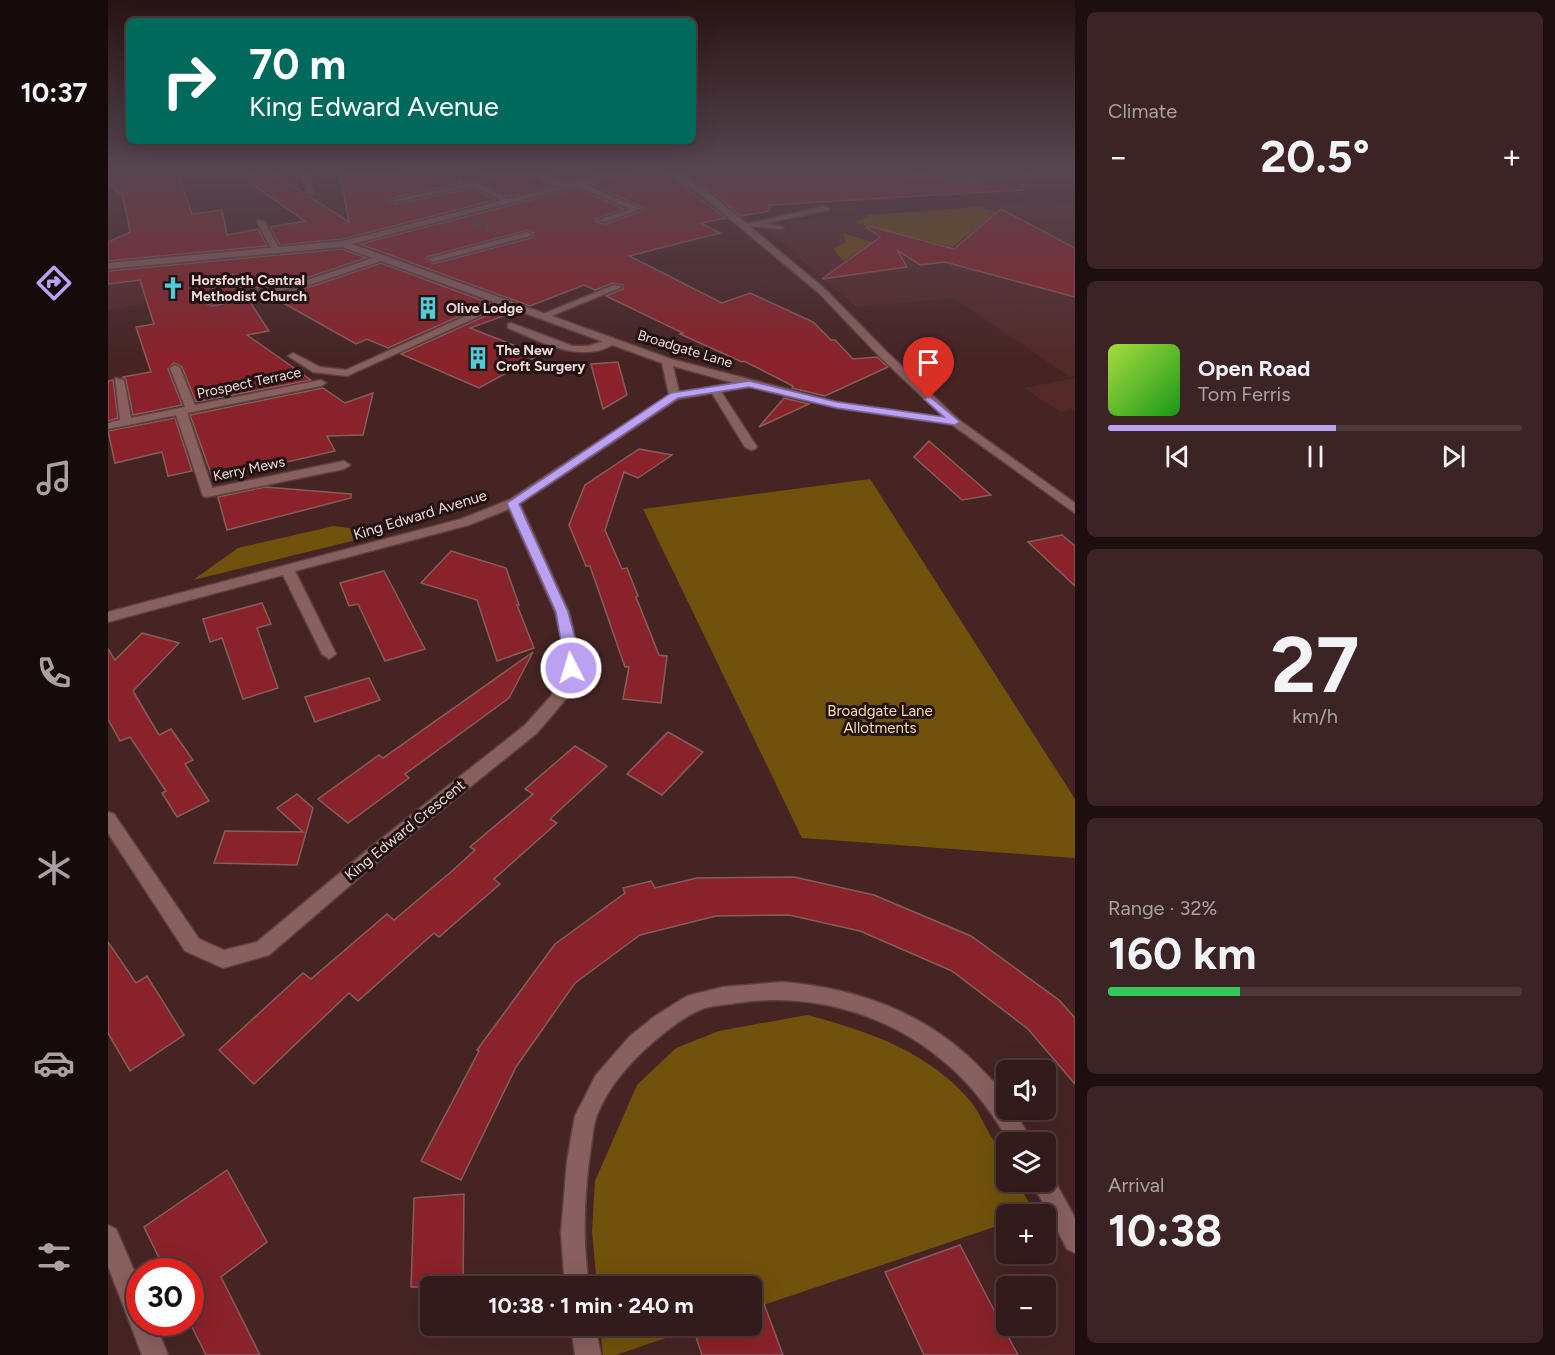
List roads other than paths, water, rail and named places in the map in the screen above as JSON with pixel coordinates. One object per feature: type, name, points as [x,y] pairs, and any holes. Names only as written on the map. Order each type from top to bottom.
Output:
[{"type":"street","points":[[268,234],[276,250]]},
{"type":"street","points":[[108,266],[343,244],[381,234]]},
{"type":"street","points":[[498,234],[507,239]]},
{"type":"street","points":[[432,259],[526,234]]},
{"type":"street","points":[[758,234],[822,291],[883,354],[955,422]]},
{"type":"street","name":"Broadgate Lane","points":[[343,244],[667,361],[837,405],[955,422],[1075,509]]},
{"type":"street","points":[[212,301],[309,282],[381,258]]},
{"type":"street","points":[[543,316],[617,287]]},
{"type":"street","points":[[293,356],[317,370],[347,373],[503,302]]},
{"type":"street","points":[[511,326],[572,349],[589,349],[613,341]]},
{"type":"street","points":[[667,361],[675,396]]},
{"type":"street","name":"Prospect Terrace","points":[[174,369],[186,411],[321,383]]},
{"type":"street","points":[[119,380],[126,423]]},
{"type":"street","name":"King Edward Avenue","points":[[108,617],[288,571],[465,522],[513,503],[675,396],[749,384]]},
{"type":"street","points":[[715,390],[751,447]]},
{"type":"street","points":[[108,426],[186,411]]},
{"type":"street","name":"Kerry Mews","points":[[186,411],[207,493],[345,465]]},
{"type":"street","name":"King Edward Crescent","points":[[108,819],[169,907],[192,945],[223,959],[262,949],[531,729],[558,699],[571,668],[562,612],[513,503]]},
{"type":"street","points":[[288,571],[329,654]]},
{"type":"street","points":[[575,1276],[571,1250],[574,1181],[586,1114],[615,1064],[652,1029],[697,1001],[751,990],[808,991],[860,1004],[903,1022],[948,1051],[986,1087],[1016,1132]]},
{"type":"street","points":[[1048,1192],[1075,1241]]},
{"type":"street","points":[[108,1237],[126,1281]]},
{"type":"street","points":[[147,1336],[155,1355]]},
{"type":"street","points":[[585,1336],[588,1355]]},
{"type":"place","name":"Horsforth Central Methodist Church","points":[[173,288]]},
{"type":"place","name":"Olive Lodge","points":[[428,308]]},
{"type":"place","name":"The New Croft Surgery","points":[[478,358]]},
{"type":"park label","name":"Broadgate Lane Allotments","points":[[880,720]]}]
